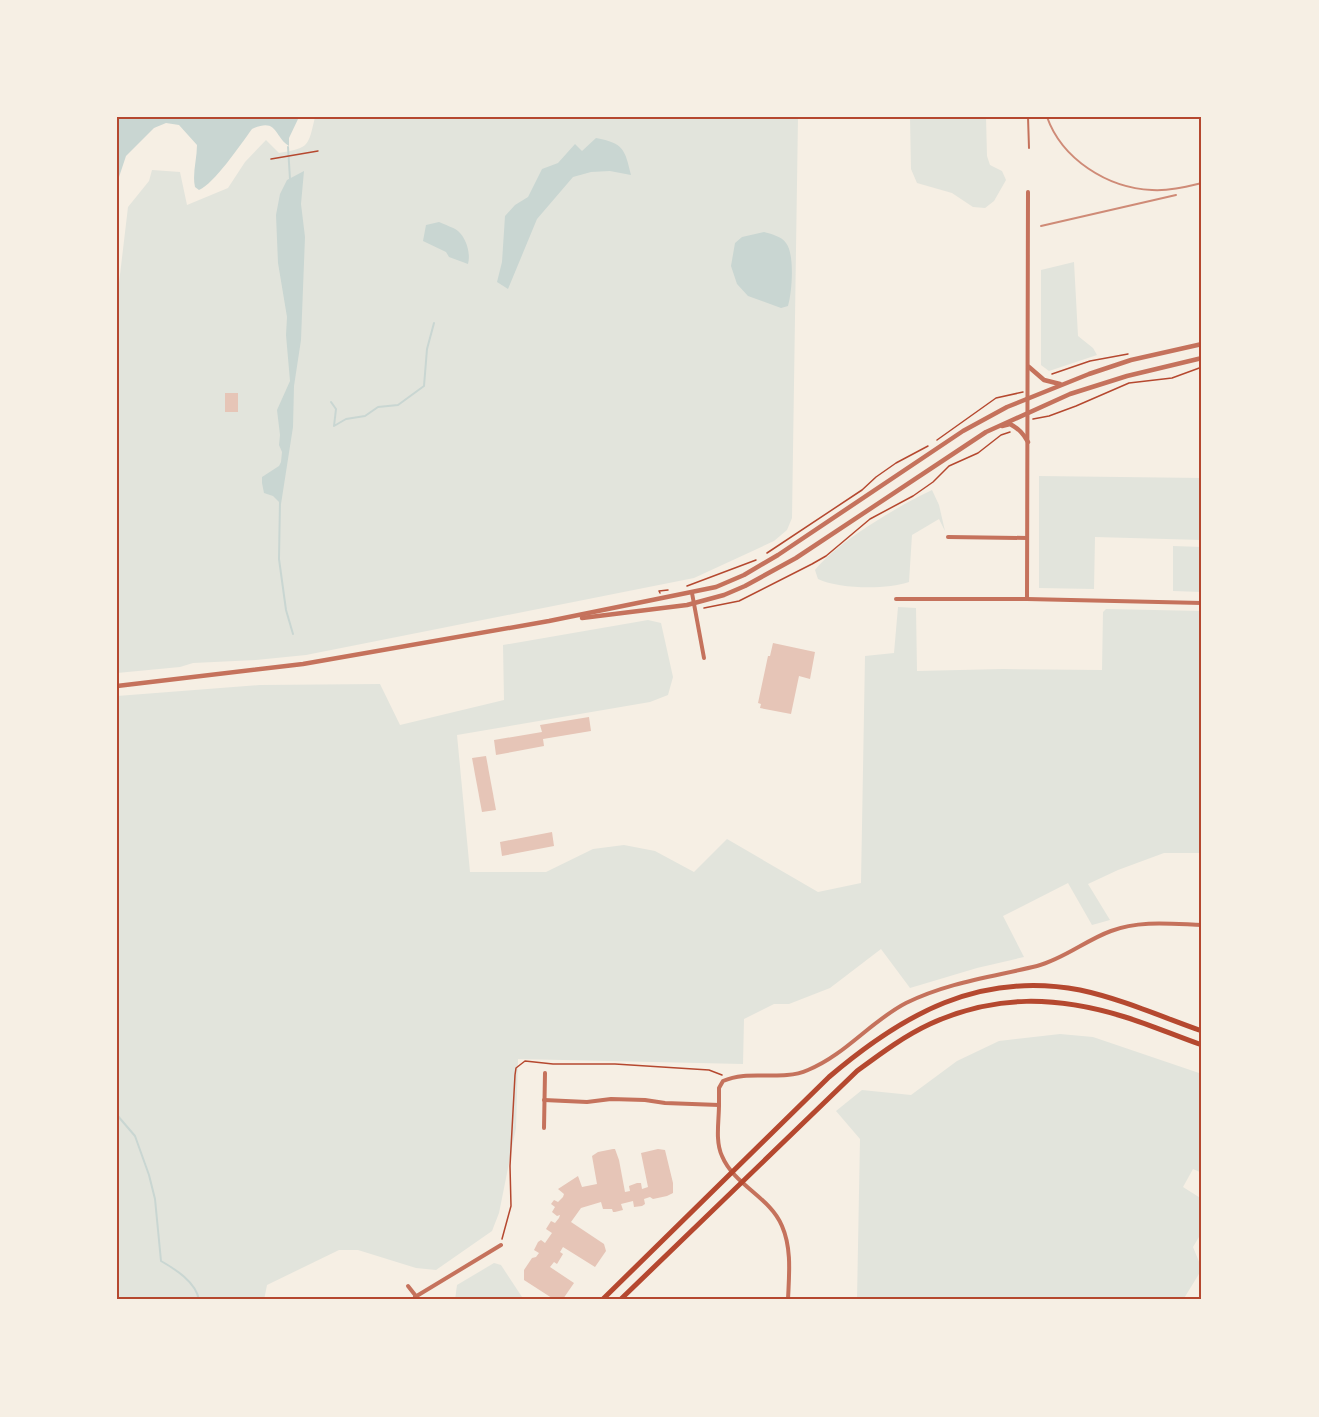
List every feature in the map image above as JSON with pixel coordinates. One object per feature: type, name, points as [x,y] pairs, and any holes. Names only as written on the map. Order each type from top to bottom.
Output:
[{"type":"main road","points":[[602,1300],[829,1077],[862,1049],[895,1026],[930,1008],[966,995],[1015,986],[1059,987],[1108,997],[1202,1031]]},
{"type":"main road","points":[[620,1300],[857,1071],[928,1024],[959,1012],[1011,1001],[1039,1000],[1064,1002],[1126,1017],[1202,1045]]},
{"type":"street","points":[[1027,599],[1028,192]]},
{"type":"street","points":[[117,686],[303,664],[549,621],[716,587],[744,575],[778,555],[963,431],[1007,407],[1060,384],[1131,360],[1202,344]]},
{"type":"street","points":[[549,621],[695,606],[724,595],[776,570],[993,428],[1070,394],[1127,376],[1202,358]]},
{"type":"street","points":[[1029,367],[1044,380],[1060,384]]},
{"type":"street","points":[[993,428],[1010,424],[1023,432],[1028,442]]},
{"type":"street","points":[[948,537],[1027,538]]},
{"type":"street","points":[[692,593],[704,658]]},
{"type":"street","points":[[896,599],[1202,603]]},
{"type":"street","points":[[788,1300],[789,1256],[782,1225],[733,1172],[721,1154],[719,1105],[720,1088],[723,1081],[738,1076],[782,1077],[807,1071],[834,1055],[905,1004],[929,993],[977,978],[1039,966],[1110,931],[1144,924],[1202,925]]},
{"type":"street","points":[[544,1128],[545,1073]]},
{"type":"street","points":[[544,1100],[587,1102],[611,1099],[719,1105]]},
{"type":"street","points":[[408,1286],[417,1299],[501,1245]]},
{"type":"lane","points":[[1028,117],[1029,148]]},
{"type":"path","points":[[271,159],[318,151]]},
{"type":"path","points":[[1048,376],[1090,361],[1129,353]]},
{"type":"path","points":[[1039,416],[1049,416],[1077,406],[1129,383],[1172,378],[1202,367]]},
{"type":"path","points":[[768,553],[862,490],[896,463],[930,445],[996,398],[1020,393]]},
{"type":"path","points":[[695,606],[739,601],[812,564],[826,556],[870,519],[900,504],[933,482],[949,466],[978,453],[1007,432],[1014,432]]},
{"type":"path","points":[[678,588],[759,559]]},
{"type":"path","points":[[660,594],[659,591],[669,589]]},
{"type":"shaded area","points":[[117,117],[299,117],[289,138],[289,146],[275,130],[267,125],[252,129],[219,172],[199,190],[195,187],[194,182],[197,145],[179,125],[166,123],[154,128],[126,156],[119,177],[117,210]]},
{"type":"shaded area","points":[[315,117],[798,117],[792,518],[787,530],[774,541],[694,578],[306,655],[193,663],[180,667],[117,673],[117,300],[128,207],[149,181],[152,170],[180,172],[187,205],[228,188],[245,162],[266,140],[279,153],[297,149],[306,144]]},
{"type":"shaded area","points":[[910,117],[986,117],[987,156],[990,165],[1002,171],[1006,180],[994,201],[985,208],[973,207],[952,193],[917,183],[911,169]]},
{"type":"shaded area","points":[[596,138],[612,142],[622,149],[631,175],[610,171],[591,172],[573,177],[537,219],[508,289],[497,282],[502,262],[505,216],[515,205],[528,197],[542,169],[558,163],[575,144],[582,151]]},
{"type":"shaded area","points":[[304,171],[301,204],[305,237],[301,340],[294,386],[293,427],[281,504],[273,496],[264,493],[262,483],[262,477],[279,466],[281,462],[277,410],[290,381],[286,335],[287,317],[278,263],[276,215],[280,194],[287,180]]},
{"type":"shaded area","points":[[439,222],[461,234],[467,246],[468,264],[449,257],[446,252],[423,241],[426,225]]},
{"type":"shaded area","points":[[764,232],[784,241],[791,256],[792,274],[788,306],[781,308],[748,296],[737,284],[731,266],[735,243],[742,237]]},
{"type":"shaded area","points":[[1074,262],[1078,336],[1093,348],[1097,355],[1049,371],[1041,365],[1041,270]]},
{"type":"shaded area","points":[[1039,476],[1202,478],[1202,540],[1095,537],[1094,589],[1039,588]]},
{"type":"shaded area","points":[[932,490],[939,505],[945,531],[939,519],[912,535],[909,582],[899,585],[863,587],[838,585],[818,579],[815,570],[853,536]]},
{"type":"shaded area","points":[[1173,546],[1202,547],[1202,592],[1173,591]]},
{"type":"shaded area","points":[[898,607],[916,608],[917,671],[1102,670],[1103,612],[1106,609],[1202,611],[1202,853],[1164,853],[1088,884],[1110,920],[1092,925],[1068,883],[1003,916],[1024,957],[910,988],[881,949],[830,988],[789,1004],[774,1004],[744,1019],[743,1064],[518,1059],[516,1128],[499,1213],[492,1231],[436,1270],[416,1268],[358,1250],[339,1250],[267,1285],[264,1300],[117,1300],[117,696],[260,685],[380,684],[400,725],[504,700],[503,645],[648,620],[661,623],[673,677],[668,695],[650,702],[457,735],[470,872],[546,872],[593,849],[624,845],[655,851],[694,872],[727,839],[818,892],[861,883],[865,656],[894,653]]},
{"type":"shaded area","points":[[1060,1034],[1093,1037],[1202,1074],[1202,1173],[1193,1169],[1183,1187],[1202,1199],[1202,1232],[1193,1247],[1202,1269],[1183,1300],[857,1300],[860,1139],[836,1111],[862,1090],[911,1095],[957,1061],[999,1041]]},
{"type":"shaded area","points":[[494,1263],[501,1265],[524,1300],[455,1300],[457,1285]]},
{"type":"building","points":[[225,393],[238,393],[238,412],[225,412]]},
{"type":"building","points":[[773,643],[815,652],[810,679],[799,676],[791,714],[760,708],[761,704],[758,703]]},
{"type":"building","points":[[589,717],[591,731],[543,739],[544,746],[496,755],[494,740],[542,732],[540,725]]},
{"type":"building","points":[[486,756],[496,810],[482,812],[472,758]]},
{"type":"building","points":[[552,832],[554,846],[502,856],[500,842]]},
{"type":"building","points":[[615,1149],[625,1192],[630,1191],[629,1186],[637,1183],[641,1183],[642,1189],[648,1187],[641,1153],[658,1149],[665,1150],[673,1183],[673,1193],[653,1199],[650,1197],[644,1199],[645,1204],[642,1206],[634,1207],[633,1201],[621,1204],[623,1210],[615,1212],[612,1209],[603,1209],[601,1202],[581,1208],[571,1222],[604,1244],[606,1251],[595,1267],[563,1247],[560,1252],[563,1254],[557,1264],[554,1262],[550,1267],[574,1283],[563,1299],[555,1300],[524,1280],[524,1270],[532,1258],[539,1253],[534,1250],[538,1242],[541,1240],[545,1243],[552,1233],[546,1229],[551,1221],[555,1223],[559,1218],[560,1215],[557,1216],[552,1212],[555,1207],[551,1204],[554,1200],[558,1202],[563,1197],[564,1194],[558,1189],[578,1176],[582,1187],[597,1184],[592,1156],[598,1152]]},
{"type":"waterway","points":[[288,147],[290,179]]},
{"type":"waterway","points":[[331,402],[336,409],[334,426],[346,419],[365,416],[378,407],[398,405],[424,386],[427,349],[434,323]]},
{"type":"waterway","points":[[280,501],[279,559],[286,610],[293,634]]},
{"type":"waterway","points":[[117,1115],[135,1136],[149,1175],[155,1199],[161,1261],[178,1272],[194,1287],[199,1300]]},
{"type":"railway","points":[[1047,117],[1063,146],[1075,158],[1103,177],[1119,184],[1152,190],[1202,183]]},
{"type":"railway","points":[[1041,226],[1176,195]]}]
